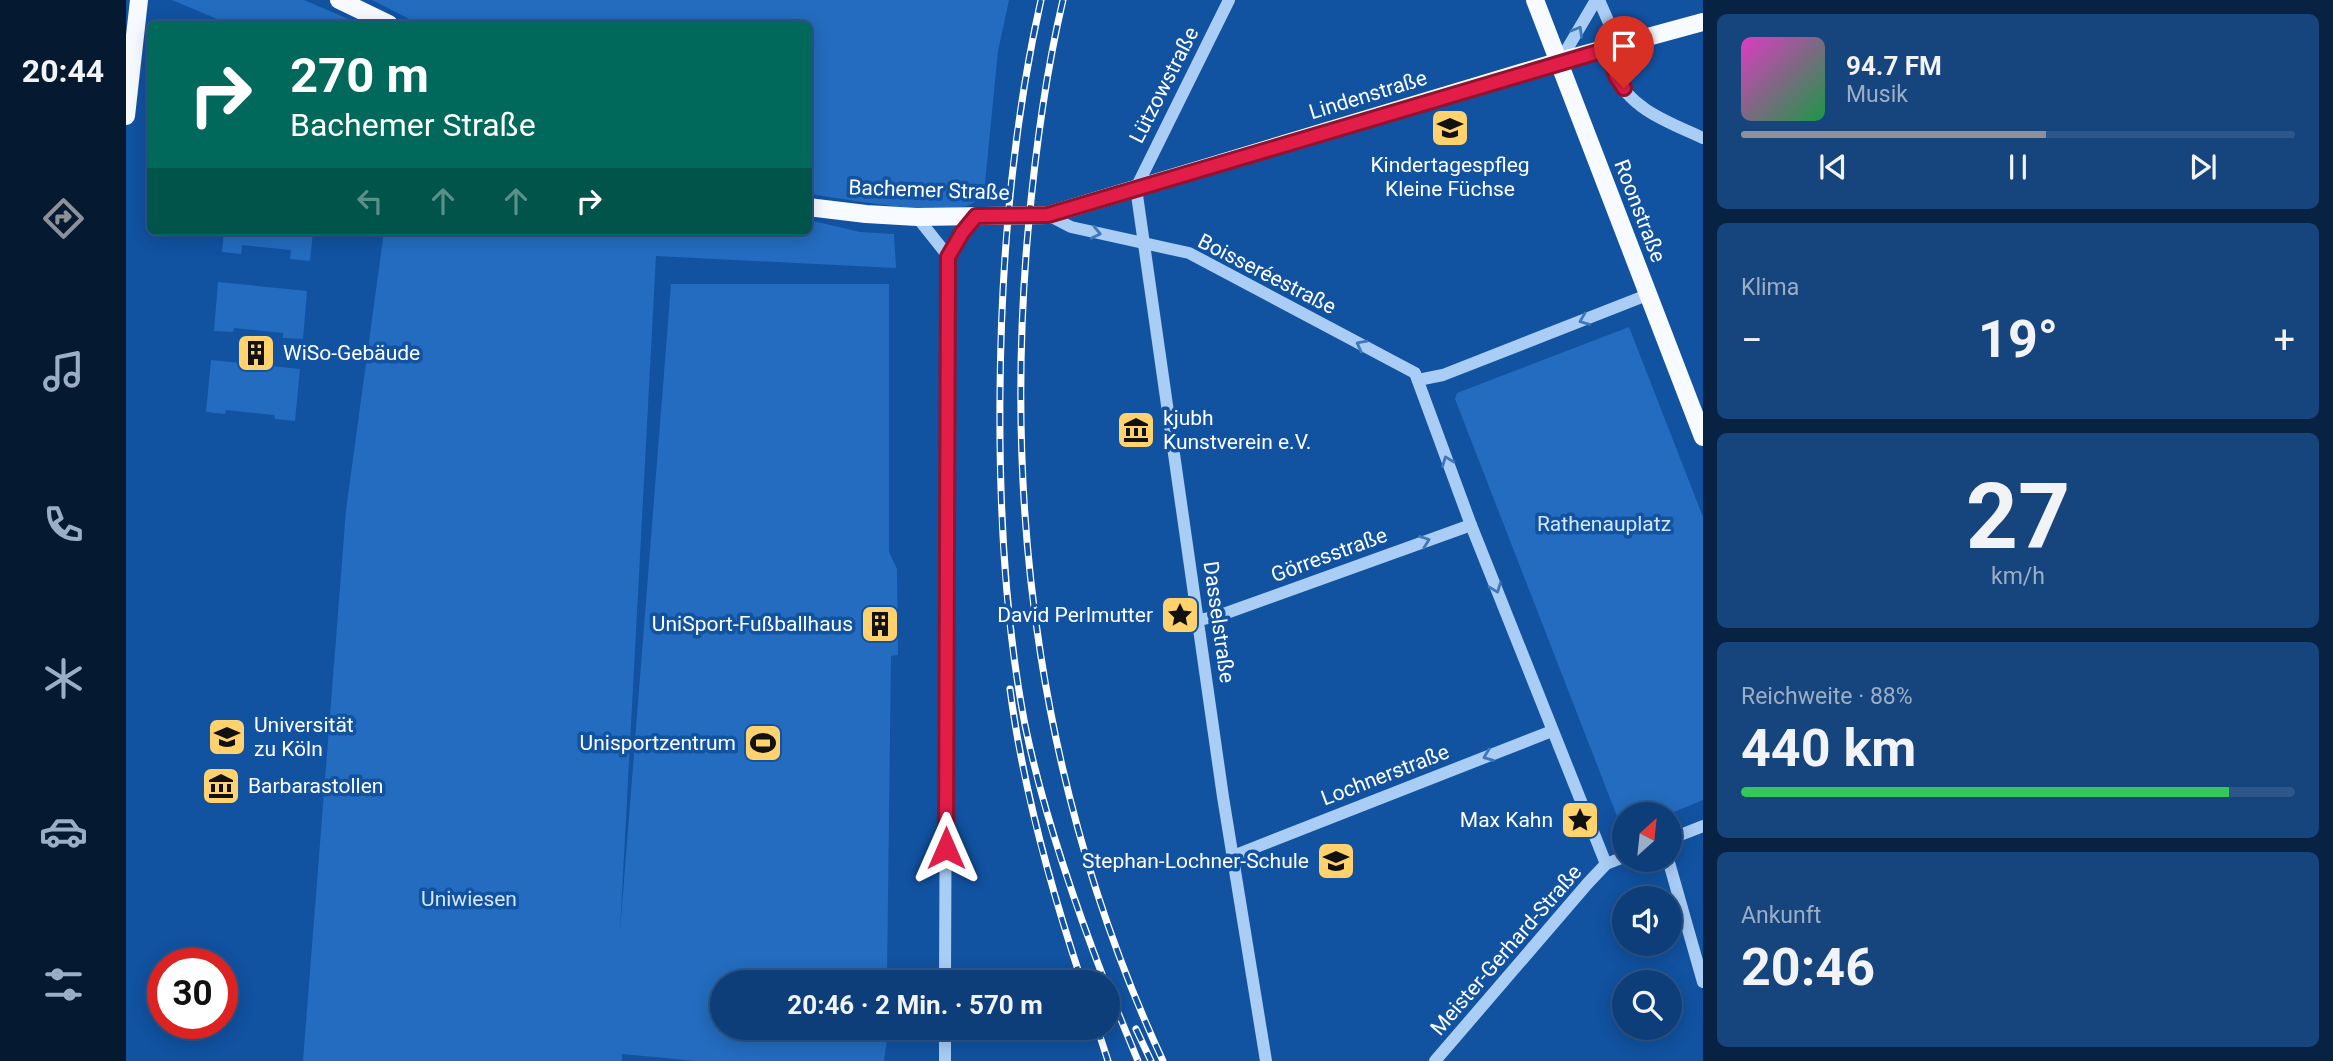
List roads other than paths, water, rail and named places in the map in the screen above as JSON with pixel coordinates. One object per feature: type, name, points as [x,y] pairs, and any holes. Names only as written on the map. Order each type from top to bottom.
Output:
[{"type":"main road","points":[[126,116],[139,0]]},
{"type":"main road","points":[[339,0],[383,21]]},
{"type":"main road","name":"Roonstraße","points":[[1535,0],[1703,437]]},
{"type":"main road","name":"Lindenstraße","points":[[1048,215],[1560,61],[1703,22]]},
{"type":"main road","name":"Bachemer Straße","points":[[812,208],[866,215],[1048,215]]},
{"type":"street","name":"Lützowstraße","points":[[1136,188],[1229,0]]},
{"type":"street","points":[[1560,61],[1597,0]]},
{"type":"street","points":[[1597,0],[1609,23],[1615,46],[1616,76],[1632,100],[1653,114],[1703,138]]},
{"type":"street","name":"Dasselstraße","points":[[1136,188],[1233,856],[1266,1061]]},
{"type":"street","name":"Boisseréestraße","points":[[1048,215],[1071,227],[1189,253],[1415,373],[1418,380]]},
{"type":"street","points":[[917,216],[948,257]]},
{"type":"street","points":[[945,970],[948,257],[976,216]]},
{"type":"street","points":[[1612,862],[1606,864],[1552,731],[1418,380],[1455,371],[1647,295]]},
{"type":"street","name":"Görresstraße","points":[[1199,620],[1218,616],[1471,524]]},
{"type":"street","name":"Lochnerstraße","points":[[1233,856],[1552,731]]},
{"type":"street","points":[[1682,834],[1703,826]]},
{"type":"street","name":"Meister-Gerhard-Straße","points":[[1435,1061],[1606,864]]},
{"type":"street","points":[[1672,872],[1703,982]]},
{"type":"street","points":[[945,1040],[945,1061]]},
{"type":"railway","points":[[1041,0],[1023,97],[1006,245],[1000,393],[1004,559],[1012,643],[1032,758],[1060,855],[1101,970]]},
{"type":"railway","points":[[1063,0],[1041,115],[1028,231],[1022,338],[1022,445],[1028,550],[1041,655],[1061,759],[1087,861],[1121,962],[1163,1061]]},
{"type":"railway","points":[[1010,689],[1022,763],[1039,837],[1078,970]]},
{"type":"railway","points":[[1120,1017],[1138,1061]]},
{"type":"railway","points":[[1136,1029],[1151,1061]]},
{"type":"railway","points":[[1101,1040],[1108,1061]]},
{"type":"place","name":"Kindertagespfleg Kleine Füchse","points":[[1450,128]]},
{"type":"place","name":"WiSo-Gebäude","points":[[256,353]]},
{"type":"place","name":"kjubh Kunstverein e.V.","points":[[1136,430]]},
{"type":"place","name":"David Perlmutter","points":[[1180,615]]},
{"type":"place","name":"UniSport-Fußballhaus","points":[[880,624]]},
{"type":"place","name":"Universität zu Köln","points":[[227,737]]},
{"type":"place","name":"Unisportzentrum","points":[[763,743]]},
{"type":"place","name":"Barbarastollen","points":[[221,786]]},
{"type":"place","name":"Max Kahn","points":[[1580,820]]},
{"type":"place","name":"Stephan-Lochner-Schule","points":[[1336,861]]},
{"type":"park label","name":"Rathenauplatz","points":[[1604,524]]},
{"type":"park label","name":"Uniwiesen","points":[[469,899]]}]
